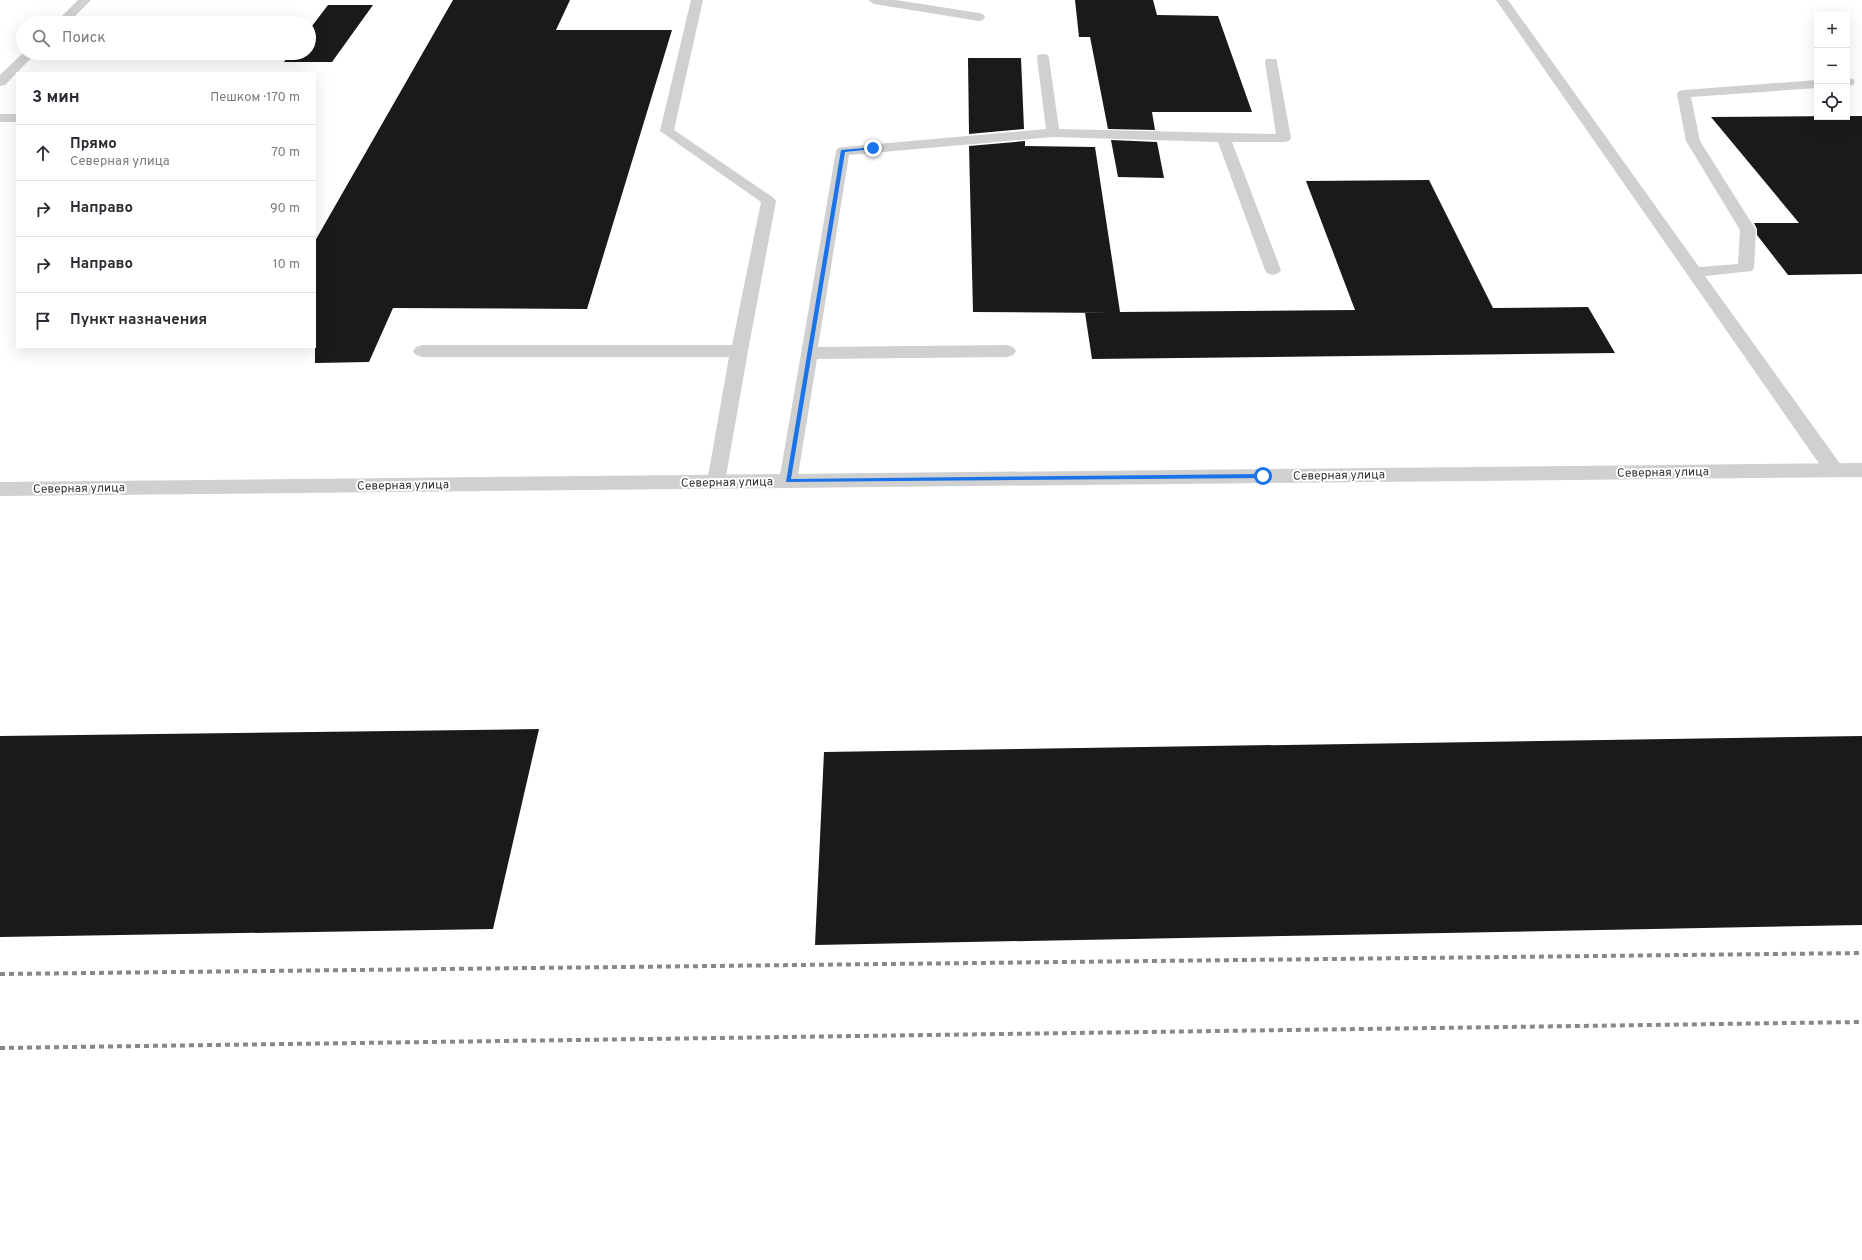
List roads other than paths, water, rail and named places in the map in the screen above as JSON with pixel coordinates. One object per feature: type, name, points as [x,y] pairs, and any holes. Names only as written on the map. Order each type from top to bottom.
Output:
[{"type":"street","name":"Северная улица","points":[[0,489],[1862,470]]},
{"type":"lane","points":[[68,16],[85,0]]},
{"type":"lane","points":[[697,0],[667,131],[770,201],[739,351],[716,482]]},
{"type":"lane","points":[[874,0],[979,17]]},
{"type":"lane","points":[[1502,0],[1834,470]]},
{"type":"lane","points":[[1042,58],[1053,133]]},
{"type":"lane","points":[[0,82],[23,60]]},
{"type":"lane","points":[[788,481],[843,150],[1053,133],[1223,138],[1284,138],[1272,62]]},
{"type":"lane","points":[[1694,272],[1746,268],[1748,230],[1693,141],[1684,94],[1814,84]]},
{"type":"lane","points":[[0,118],[16,118]]},
{"type":"lane","points":[[1223,138],[1273,270]]},
{"type":"lane","points":[[422,351],[739,351]]},
{"type":"lane","points":[[809,353],[1007,351]]},
{"type":"railway","points":[[0,974],[1862,953]]},
{"type":"railway","points":[[0,1048],[1862,1022]]}]
